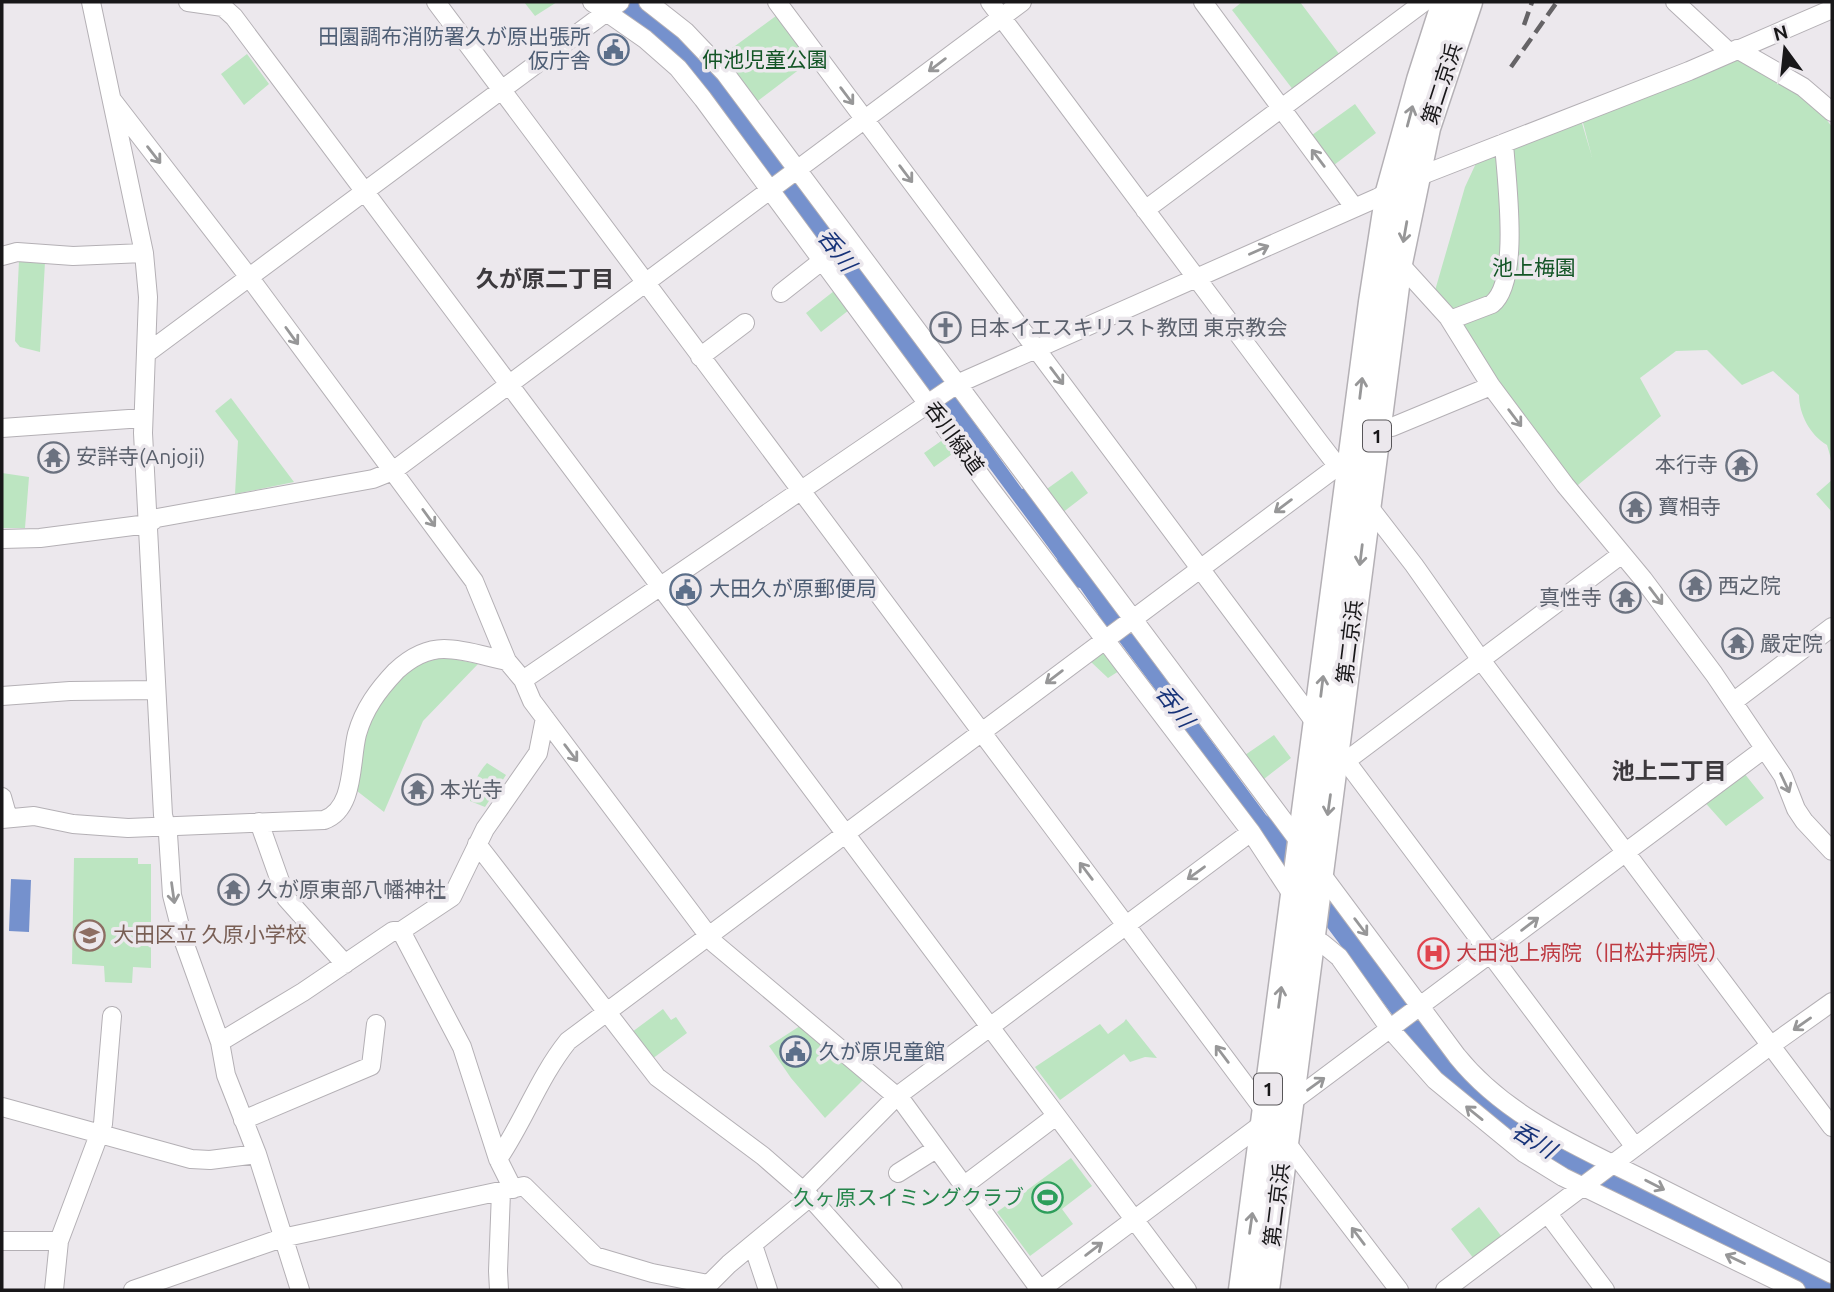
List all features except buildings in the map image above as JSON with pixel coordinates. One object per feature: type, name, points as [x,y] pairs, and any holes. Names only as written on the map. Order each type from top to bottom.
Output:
[{"type":"highway","name":"第二京浜","points":[[1266,1290],[1285,1141],[1272,1114],[1294,892],[1317,725],[1344,474],[1389,192],[1445,2]]},
{"type":"highway","name":"第二京浜","points":[[1242,1290],[1272,1114],[1313,928],[1341,760],[1367,506],[1399,263],[1427,128],[1469,2]]},
{"type":"street","points":[[91,2],[144,253],[148,297],[148,353],[143,418],[156,690],[172,895],[184,942],[220,1042],[226,1075],[257,1154],[300,1290]]},
{"type":"street","points":[[188,2],[224,5],[234,17],[1187,1290]]},
{"type":"street","points":[[436,2],[1126,925],[1272,1114]]},
{"type":"street","points":[[648,2],[685,31],[725,73],[795,171],[1301,848]]},
{"type":"street","points":[[777,2],[1317,725]]},
{"type":"street","points":[[990,2],[996,21],[1145,210],[1414,565],[1481,660],[1832,1127]]},
{"type":"street","points":[[2,538],[40,538],[148,524],[157,518],[373,479],[393,471],[1022,2]]},
{"type":"street","points":[[1203,2],[1354,207]]},
{"type":"street","points":[[1145,210],[1424,2]]},
{"type":"street","points":[[1675,2],[1733,50],[1803,87],[1832,111]]},
{"type":"street","points":[[148,353],[501,89],[607,6]]},
{"type":"street","name":"呑川緑道","points":[[607,6],[678,68],[703,99],[931,402],[989,487],[1106,638],[1294,892]]},
{"type":"street","points":[[523,680],[955,385],[1389,192],[1417,177],[1689,71],[1832,9]]},
{"type":"street","points":[[113,101],[474,580],[508,661],[523,680],[532,701],[708,936],[902,1101],[1039,1290],[1764,749]]},
{"type":"street","points":[[1450,320],[1492,304],[1505,286],[1509,232],[1504,143]]},
{"type":"street","points":[[2,256],[17,252],[73,256],[144,253]]},
{"type":"street","points":[[781,293],[823,260]]},
{"type":"street","points":[[1399,263],[1450,320],[1491,386],[1733,702],[1783,776],[1796,809],[1832,851]]},
{"type":"street","points":[[701,357],[745,323]]},
{"type":"street","points":[[1378,425],[1392,427],[1491,386]]},
{"type":"street","points":[[2,428],[143,418]]},
{"type":"street","points":[[498,1159],[566,1042],[1200,568],[1344,474]]},
{"type":"street","points":[[1622,554],[1481,660],[1341,760],[1635,1147]]},
{"type":"street","points":[[1733,702],[1832,627]]},
{"type":"street","points":[[2,797],[5,818],[34,816],[73,824],[128,828],[324,820],[336,814],[345,799],[357,733],[376,692],[415,656],[443,649],[508,661]]},
{"type":"street","points":[[2,696],[70,691],[156,690]]},
{"type":"street","points":[[220,1042],[303,992],[393,931],[401,931],[452,897],[485,829],[538,753],[545,718]]},
{"type":"street","points":[[259,822],[286,898],[345,964]]},
{"type":"street","points":[[133,1290],[282,1238],[524,1186],[594,1255],[705,1287],[806,1194],[896,1097],[1251,832]]},
{"type":"street","points":[[477,844],[657,1077],[763,1156],[806,1194],[893,1290]]},
{"type":"street","points":[[1320,875],[1466,1067],[1502,1100],[1546,1131],[1832,1274]]},
{"type":"street","points":[[1313,928],[1322,943],[1339,957],[1435,1080],[1524,1153],[1796,1290]]},
{"type":"street","points":[[401,931],[462,1047],[507,1190],[498,1271],[499,1290]]},
{"type":"street","points":[[1445,1290],[1832,1002]]},
{"type":"street","points":[[54,1290],[59,1241],[103,1124],[112,1016]]},
{"type":"street","points":[[243,1120],[371,1066],[376,1024]]},
{"type":"street","points":[[2,1107],[191,1159],[210,1160],[257,1154]]},
{"type":"street","points":[[962,1187],[1055,1116]]},
{"type":"street","points":[[1285,1141],[1399,1290]]},
{"type":"street","points":[[898,1173],[936,1149]]},
{"type":"street","points":[[1548,1214],[1605,1290]]},
{"type":"street","points":[[2,1241],[59,1241]]},
{"type":"street","points":[[753,1245],[768,1290]]},
{"type":"green space","points":[[524,2],[557,2],[535,16]]},
{"type":"green space","points":[[1242,2],[1300,2],[1340,55],[1294,91],[1232,10]]},
{"type":"green space","name":"仲池児童公園","points":[[780,13],[813,59],[755,103],[720,57]]},
{"type":"green space","points":[[247,54],[269,84],[244,105],[221,74]]},
{"type":"green space","name":"池上梅園","points":[[1734,58],[1800,96],[1832,127],[1832,462],[1827,445],[1815,436],[1807,423],[1799,395],[1773,371],[1742,385],[1707,350],[1676,351],[1640,378],[1661,416],[1572,490],[1434,294],[1465,187],[1478,159],[1581,120],[1592,157],[1582,119]]},
{"type":"green space","points":[[1355,104],[1376,133],[1334,165],[1312,135]]},
{"type":"green space","points":[[19,261],[45,262],[40,352],[20,347],[15,341]]},
{"type":"green space","points":[[834,291],[849,310],[821,332],[806,313]]},
{"type":"green space","points":[[231,398],[294,482],[235,494],[238,441],[215,411]]},
{"type":"green space","points":[[944,439],[955,452],[934,467],[924,453]]},
{"type":"green space","points":[[1072,471],[1088,493],[1062,513],[1044,491]]},
{"type":"green space","points":[[2,473],[29,477],[25,528],[2,528]]},
{"type":"green space","points":[[1832,480],[1832,512],[1816,494]]},
{"type":"green space","points":[[1103,651],[1119,671],[1108,678],[1090,661]]},
{"type":"green space","points":[[444,657],[478,664],[423,721],[384,812],[357,791],[365,732],[381,697],[415,665]]},
{"type":"green space","points":[[1274,735],[1291,758],[1264,779],[1245,755]]},
{"type":"green space","points":[[487,763],[506,775],[485,807],[470,801],[476,780]]},
{"type":"green space","points":[[1740,768],[1764,798],[1726,826],[1701,798]]},
{"type":"green space","points":[[74,858],[138,858],[138,864],[151,864],[151,968],[133,967],[132,983],[105,982],[104,966],[72,964]]},
{"type":"green space","points":[[663,1009],[671,1020],[676,1017],[687,1033],[652,1059],[632,1032]]},
{"type":"green space","points":[[1126,1019],[1157,1058],[1145,1057],[1130,1062],[1124,1054],[1060,1100],[1035,1067],[1100,1024],[1108,1034]]},
{"type":"green space","points":[[803,1024],[864,1079],[825,1118],[791,1078],[769,1046]]},
{"type":"green space","name":"久ヶ原スイミングクラブ","points":[[1071,1158],[1092,1186],[1062,1209],[1073,1224],[1030,1256],[997,1212]]},
{"type":"green space","points":[[1479,1207],[1502,1237],[1474,1259],[1451,1229]]},
{"type":"water","name":"呑川","points":[[602,2],[639,2],[684,36],[717,73],[845,243],[1022,489],[1025,488],[1266,815],[1276,823],[1469,1077],[1832,1280],[1832,1290],[1805,1290],[1536,1155],[1459,1094],[1414,1044],[1260,837],[1255,823],[1116,637],[1096,617],[1098,614],[1080,588],[1075,587],[985,462],[982,463],[683,67]]},
{"type":"water","points":[[11,879],[31,880],[29,932],[9,931]]},
{"type":"railway","points":[[1524,25],[1532,2]]},
{"type":"railway","points":[[1511,67],[1557,2]]},
{"type":"place","name":"田園調布消防署久が原出張所 仮庁舎","points":[[614,49]]},
{"type":"place","name":"日本イエスキリスト教団 東京教会","points":[[945,328]]},
{"type":"place","name":"安詳寺(Anjoji)","points":[[53,457]]},
{"type":"place","name":"本行寺","points":[[1741,465]]},
{"type":"place","name":"寶相寺","points":[[1635,507]]},
{"type":"place","name":"西之院","points":[[1695,586]]},
{"type":"place","name":"大田久が原郵便局","points":[[686,589]]},
{"type":"place","name":"真性寺","points":[[1625,598]]},
{"type":"place","name":"嚴定院","points":[[1737,644]]},
{"type":"place","name":"本光寺","points":[[417,790]]},
{"type":"place","name":"久が原東部八幡神社","points":[[234,890]]},
{"type":"place","name":"大田区立 久原小学校","points":[[90,935]]},
{"type":"place","name":"大田池上病院（旧松井病院）","points":[[1433,953]]},
{"type":"place","name":"久が原児童館","points":[[796,1052]]},
{"type":"place","name":"久ヶ原スイミングクラブ","points":[[1047,1198]]},
{"type":"district","name":"久が原二丁目","points":[[545,279]]},
{"type":"district","name":"池上二丁目","points":[[1669,771]]}]
